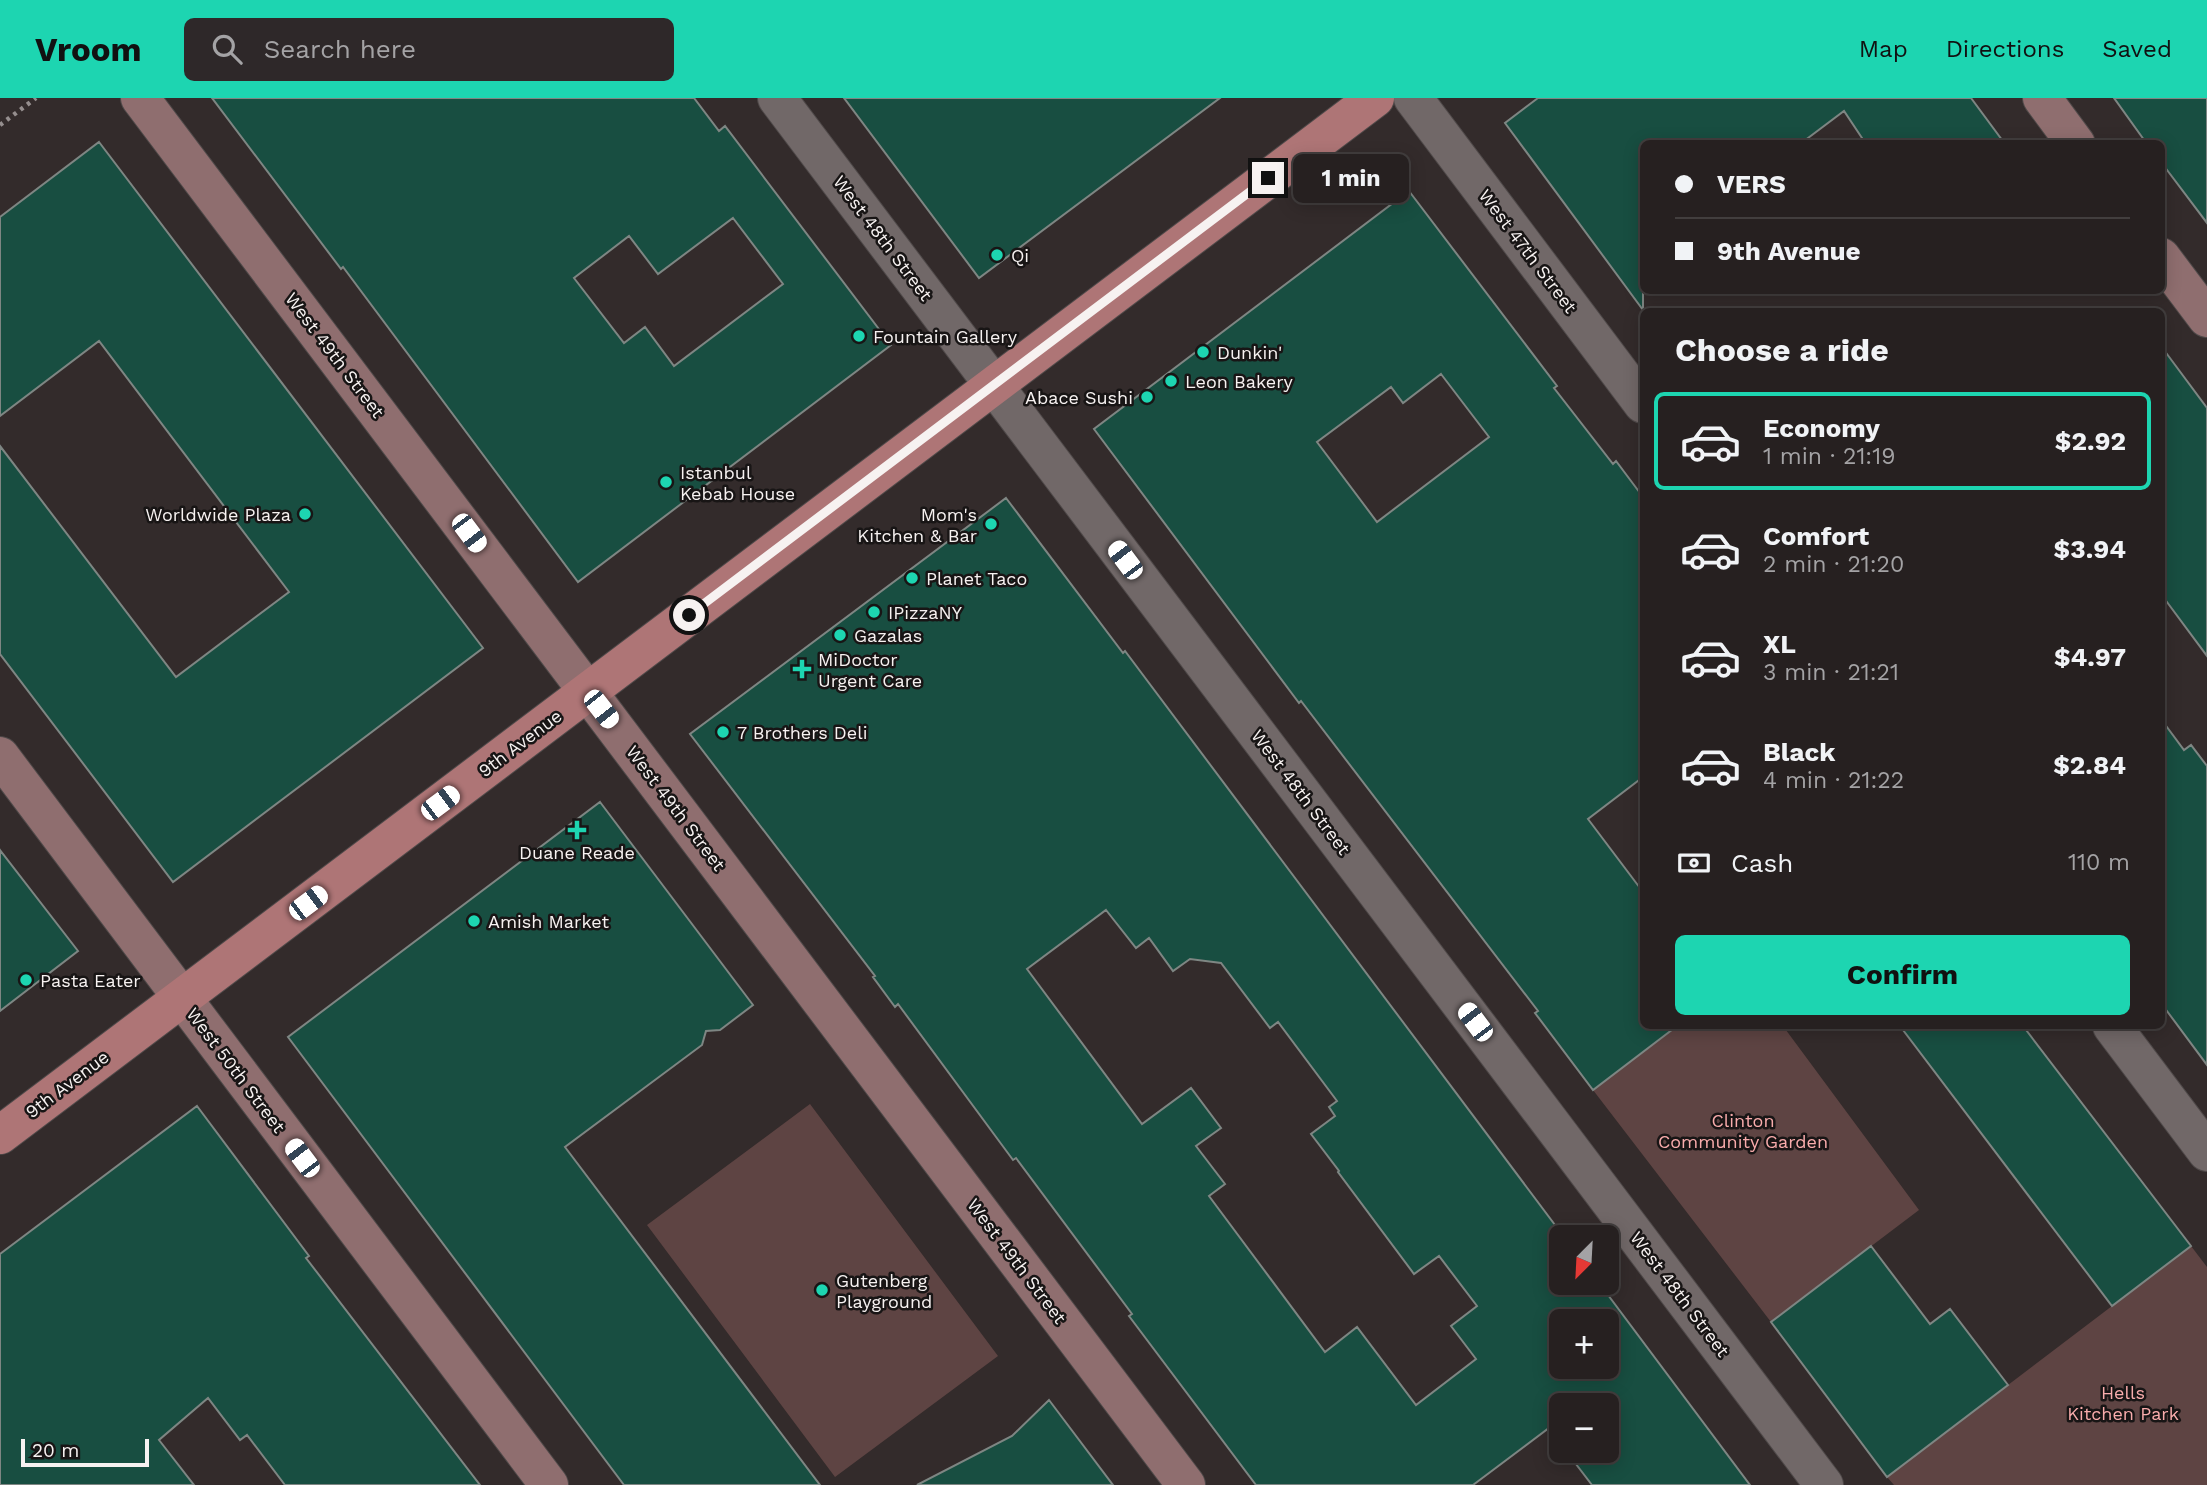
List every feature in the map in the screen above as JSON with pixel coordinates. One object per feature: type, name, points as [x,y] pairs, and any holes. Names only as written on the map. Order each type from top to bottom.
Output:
[{"type":"main road","name":"West 49th Street","points":[[140,98],[1186,1485]]},
{"type":"main road","name":"9th Avenue","points":[[0,1135],[1375,98]]},
{"type":"main road","points":[[2042,98],[2073,140]]},
{"type":"main road","points":[[2165,262],[2207,318]]},
{"type":"main road","name":"West 50th Street","points":[[0,757],[549,1485]]},
{"type":"street","name":"West 48th Street","points":[[777,98],[1825,1485]]},
{"type":"street","name":"West 47th Street","points":[[1413,98],[1640,400]]},
{"type":"street","points":[[2114,1029],[2207,1152]]},
{"type":"path","points":[[0,125],[36,98]]},
{"type":"green space","name":"Clinton Community Garden","points":[[1673,1029],[1785,1029],[1919,1210],[1771,1322],[1593,1090]]},
{"type":"green space","name":"Gutenberg Playground","points":[[810,1104],[998,1356],[835,1477],[647,1225]]},
{"type":"green space","name":"Hells Kitchen Park","points":[[2191,1246],[2207,1267],[2207,1485],[1894,1485],[1887,1477]]},
{"type":"building","points":[[212,98],[694,98],[719,131],[725,126],[891,345],[578,582],[343,267],[341,269]],"holes":[[[733,218],[783,284],[674,366],[645,327],[624,343],[574,278],[629,236],[658,274]]]},
{"type":"building","points":[[844,98],[1220,98],[979,278]]},
{"type":"building","points":[[1538,98],[1971,98],[2002,140],[1863,140],[1844,111],[1805,140],[1640,140],[1642,308],[1505,123]]},
{"type":"building","points":[[2114,98],[2207,98],[2207,223],[2165,167],[2165,140],[2144,140]]},
{"type":"building","name":"Worldwide Plaza","points":[[99,142],[483,648],[173,882],[0,654],[0,446],[176,677],[289,592],[99,341],[0,416],[0,217]]},
{"type":"building","points":[[1409,191],[1557,386],[1554,388],[1613,464],[1616,461],[1640,493],[1640,779],[1588,819],[1640,888],[1640,1029],[1673,1029],[1593,1090],[1535,1013],[1538,1011],[1301,701],[1299,703],[1094,429]],"holes":[[[1441,374],[1489,437],[1377,522],[1317,442],[1391,387],[1403,403]]]},
{"type":"building","points":[[2165,351],[2207,408],[2207,656],[2165,599]]},
{"type":"building","points":[[1006,498],[1123,653],[1125,651],[1555,1225],[1549,1225],[1549,1295],[1608,1295],[1618,1309],[1549,1309],[1549,1379],[1619,1379],[1619,1310],[1750,1485],[1592,1485],[1575,1463],[1619,1463],[1619,1393],[1549,1393],[1549,1428],[1473,1485],[1256,1485],[1129,1316],[1132,1314],[1016,1158],[1013,1160],[898,1004],[895,1007],[873,977],[875,976],[690,734]],"holes":[[[1106,910],[1136,948],[1149,938],[1173,971],[1190,959],[1221,963],[1270,1028],[1278,1022],[1337,1101],[1329,1107],[1335,1116],[1311,1134],[1414,1274],[1439,1256],[1477,1306],[1451,1326],[1476,1359],[1416,1405],[1357,1327],[1325,1352],[1209,1196],[1225,1184],[1196,1146],[1221,1128],[1191,1088],[1142,1124],[1027,969]]]},
{"type":"building","points":[[2165,724],[2184,750],[2191,745],[2207,766],[2207,1065],[2165,1008]]},
{"type":"building","points":[[600,802],[753,1005],[720,1030],[706,1031],[702,1045],[565,1147],[820,1485],[624,1485],[288,1037]]},
{"type":"building","points":[[0,850],[78,951],[0,1011]]},
{"type":"building","points":[[1902,1029],[2025,1029],[2191,1246],[2112,1306]]},
{"type":"building","points":[[197,1106],[309,1256],[306,1258],[480,1485],[285,1485],[247,1435],[240,1440],[208,1398],[159,1440],[194,1485],[0,1485],[0,1254]]},
{"type":"building","points":[[1871,1246],[1930,1324],[1950,1309],[2008,1385],[1887,1477],[1771,1322]]},
{"type":"building","points":[[1049,1400],[1113,1485],[917,1485],[1012,1436]]},
{"type":"place","name":"Qi","points":[[997,255]]},
{"type":"place","name":"Fountain Gallery","points":[[859,336]]},
{"type":"place","name":"Dunkin'","points":[[1203,352]]},
{"type":"place","name":"Leon Bakery","points":[[1171,381]]},
{"type":"place","name":"Abace Sushi","points":[[1147,397]]},
{"type":"place","name":"Istanbul Kebab House","points":[[666,482]]},
{"type":"place","name":"Worldwide Plaza","points":[[305,514]]},
{"type":"place","name":"Mom's Kitchen & Bar","points":[[991,524]]},
{"type":"place","name":"Planet Taco","points":[[912,578]]},
{"type":"place","name":"IPizzaNY","points":[[874,612]]},
{"type":"place","name":"Gazalas","points":[[840,635]]},
{"type":"place","name":"MiDoctor Urgent Care","points":[[802,669]]},
{"type":"place","name":"7 Brothers Deli","points":[[723,732]]},
{"type":"place","name":"Duane Reade","points":[[577,830]]},
{"type":"place","name":"Amish Market","points":[[474,921]]},
{"type":"place","name":"Pasta Eater","points":[[26,980]]},
{"type":"place","name":"Gutenberg Playground","points":[[822,1290]]},
{"type":"route","points":[[689,615],[1268,178]]}]
